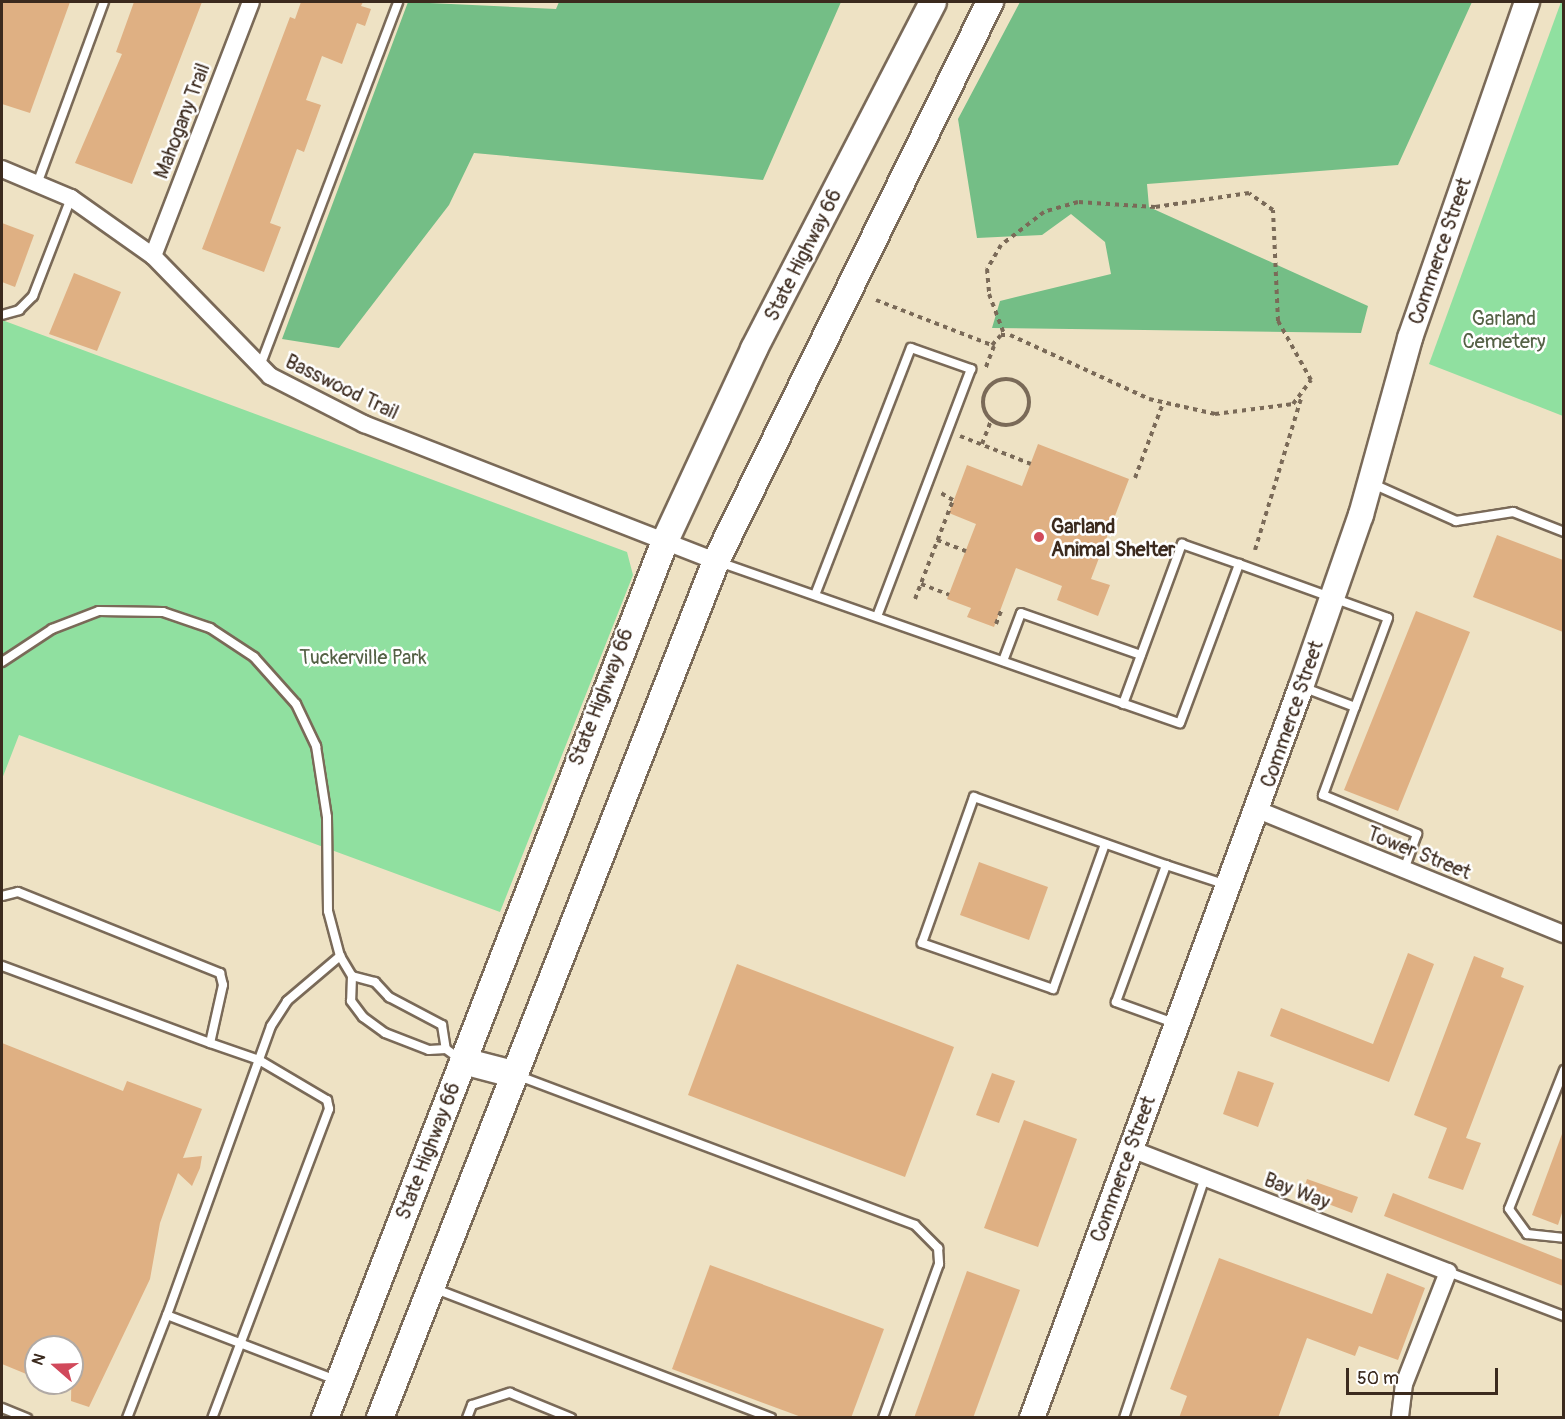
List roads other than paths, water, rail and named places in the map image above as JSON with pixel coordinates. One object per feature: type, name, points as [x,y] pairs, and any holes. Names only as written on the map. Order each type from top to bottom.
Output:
[{"type":"main road","name":"State Highway 66","points":[[325,1418],[455,1055],[665,541],[754,349],[933,2]]},
{"type":"main road","points":[[380,1418],[716,561],[990,2]]},
{"type":"main road","points":[[455,1055],[513,1074]]},
{"type":"street","name":"Mahogany Trail","points":[[153,255],[251,2]]},
{"type":"street","name":"Commerce Street","points":[[1033,1417],[1258,810],[1301,687],[1370,483],[1410,338],[1527,2]]},
{"type":"street","name":"Basswood Trail","points":[[2,170],[70,198],[153,255],[260,366],[364,424],[716,561]]},
{"type":"street","name":"Tower Street","points":[[1258,810],[1563,934]]},
{"type":"street","name":"Bay Way","points":[[1131,1149],[1448,1272]]},
{"type":"street","points":[[1400,1418],[1404,1384],[1448,1272]]},
{"type":"lane","points":[[37,184],[104,2]]},
{"type":"lane","points":[[260,366],[398,2]]},
{"type":"lane","points":[[2,315],[19,310],[33,296],[70,198]]},
{"type":"lane","points":[[815,595],[911,348],[921,351],[970,369],[877,617]]},
{"type":"lane","points":[[1370,483],[1456,521],[1513,512],[1563,532]]},
{"type":"lane","points":[[1123,704],[1182,544],[1388,618],[1323,795],[1417,834],[1404,869]]},
{"type":"lane","points":[[716,561],[1180,723],[1239,564]]},
{"type":"lane","points":[[2,662],[52,628],[99,611],[163,612],[210,628],[254,657],[296,704],[316,746],[327,817],[328,911],[340,956],[352,976],[351,1001],[363,1017],[385,1033],[429,1050],[455,1055]]},
{"type":"lane","points":[[1003,661],[1021,613],[1141,655]]},
{"type":"lane","points":[[1301,687],[1355,707]]},
{"type":"lane","points":[[1105,844],[1053,989],[922,943],[974,797],[1230,886]]},
{"type":"lane","points":[[1166,865],[1116,1002],[1177,1024]]},
{"type":"lane","points":[[2,896],[18,892],[220,973],[223,985],[210,1043]]},
{"type":"lane","points":[[126,1418],[259,1060],[287,1001],[340,956]]},
{"type":"lane","points":[[2,966],[259,1060],[314,1089],[329,1109],[212,1418]]},
{"type":"lane","points":[[352,976],[375,982],[389,997],[442,1025],[455,1055]]},
{"type":"lane","points":[[1563,1070],[1509,1209],[1527,1233],[1563,1238]]},
{"type":"lane","points":[[513,1074],[915,1225],[938,1248],[939,1264],[883,1418]]},
{"type":"lane","points":[[1124,1418],[1206,1178]]},
{"type":"lane","points":[[1448,1272],[1563,1316]]},
{"type":"lane","points":[[430,1287],[771,1418]]},
{"type":"lane","points":[[166,1315],[339,1381]]},
{"type":"lane","points":[[467,1418],[472,1405],[510,1393],[571,1418]]},
{"type":"lane","points":[[2,1408],[27,1418]]},
{"type":"place","name":"Garland Animal Shelter","points":[[1039,537]]},
{"type":"park label","name":"Garland Cemetery","points":[[1504,330]]},
{"type":"park label","name":"Tuckerville Park","points":[[363,657]]}]
